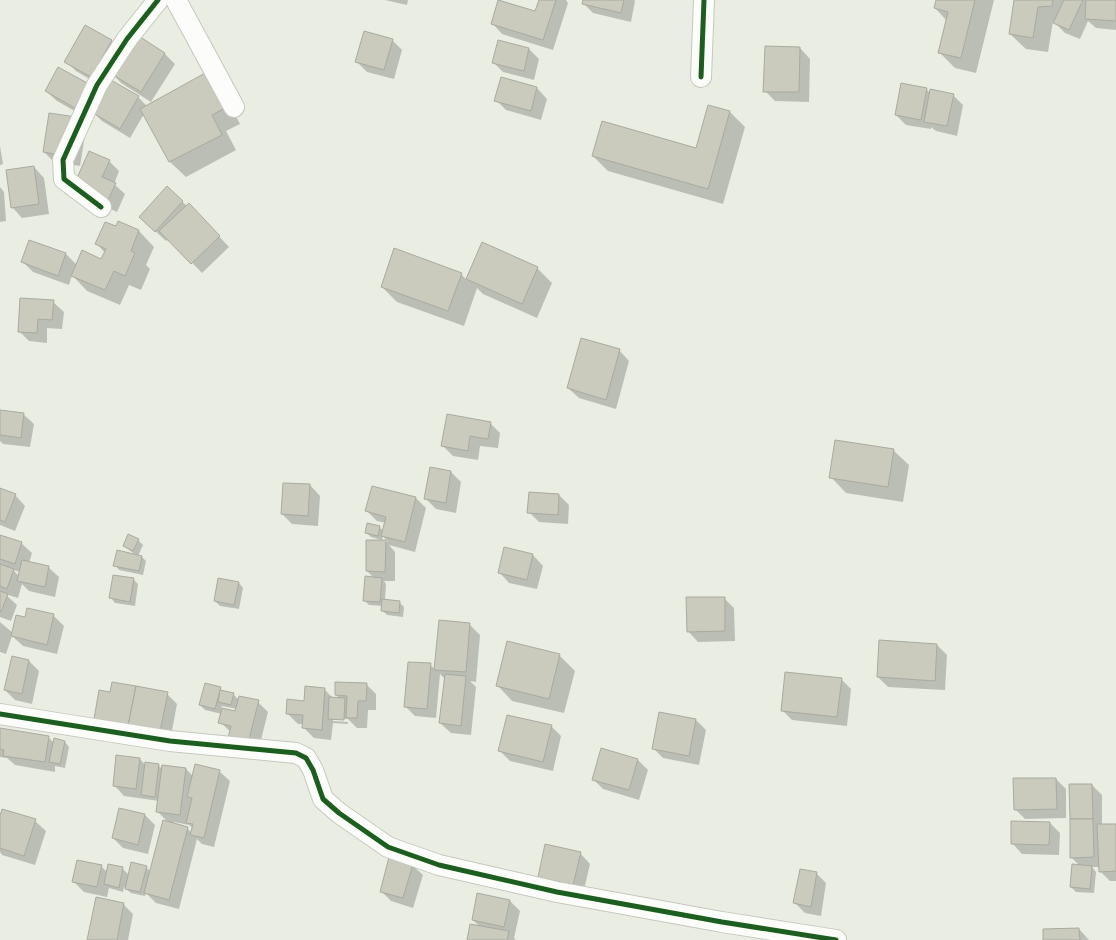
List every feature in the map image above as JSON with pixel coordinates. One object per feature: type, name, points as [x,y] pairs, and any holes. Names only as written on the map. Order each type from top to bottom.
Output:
[{"type":"street","points":[[101,207],[64,179],[62,160],[97,84],[127,39],[158,0]]},
{"type":"street","points":[[176,0],[234,107]]},
{"type":"street","points":[[701,77],[704,0]]},
{"type":"street","points":[[0,714],[170,741],[296,753],[306,758],[313,770],[323,799],[339,813],[388,847],[439,865],[557,892],[722,922],[836,940]]},
{"type":"building","points":[[498,0],[535,11],[539,0],[556,0],[543,40],[491,24]]},
{"type":"building","points":[[583,0],[624,0],[621,13],[582,4]]},
{"type":"building","points":[[936,0],[975,0],[961,58],[938,53],[948,12],[934,8]]},
{"type":"building","points":[[1014,0],[1053,0],[1052,6],[1038,7],[1033,38],[1009,34]]},
{"type":"building","points":[[1064,0],[1083,0],[1069,30],[1053,23]]},
{"type":"building","points":[[1086,0],[1116,0],[1116,21],[1085,19]]},
{"type":"building","points":[[85,25],[112,40],[91,77],[64,62]]},
{"type":"building","points":[[364,31],[393,39],[384,70],[355,62]]},
{"type":"building","points":[[134,33],[165,53],[141,92],[110,73]]},
{"type":"building","points":[[498,40],[529,48],[524,71],[492,63]]},
{"type":"building","points":[[765,46],[800,47],[799,92],[763,92]]},
{"type":"building","points":[[58,67],[89,84],[75,108],[45,91]]},
{"type":"building","points":[[207,72],[225,108],[212,115],[222,135],[169,162],[140,109]]},
{"type":"building","points":[[501,77],[537,87],[531,111],[494,101]]},
{"type":"building","points":[[109,79],[139,96],[120,129],[90,111]]},
{"type":"building","points":[[901,83],[927,88],[921,120],[895,115]]},
{"type":"building","points":[[930,89],[954,94],[947,126],[924,122]]},
{"type":"building","points":[[708,105],[730,111],[708,189],[592,156],[602,121],[696,148]]},
{"type":"building","points":[[49,113],[76,117],[70,157],[43,152]]},
{"type":"building","points":[[89,151],[110,160],[102,177],[116,183],[107,202],[73,187]]},
{"type":"building","points":[[34,166],[39,204],[11,208],[6,170]]},
{"type":"building","points":[[167,186],[183,201],[155,232],[139,217]]},
{"type":"building","points":[[189,203],[220,236],[191,264],[159,231]]},
{"type":"building","points":[[118,221],[139,230],[131,251],[135,253],[125,276],[114,271],[105,290],[71,276],[82,250],[101,259],[106,249],[95,244],[105,222],[116,226]]},
{"type":"building","points":[[29,240],[66,253],[58,276],[21,262]]},
{"type":"building","points":[[482,242],[538,267],[522,304],[466,279]]},
{"type":"building","points":[[394,248],[462,273],[448,311],[381,287]]},
{"type":"building","points":[[20,298],[54,300],[52,320],[38,319],[37,333],[18,332]]},
{"type":"building","points":[[581,338],[620,349],[606,400],[567,388]]},
{"type":"building","points":[[0,410],[24,413],[21,438],[0,435]]},
{"type":"building","points":[[447,414],[491,422],[488,439],[470,436],[468,451],[441,446]]},
{"type":"building","points":[[835,440],[894,449],[888,487],[829,478]]},
{"type":"building","points":[[430,467],[451,471],[446,503],[424,499]]},
{"type":"building","points":[[283,483],[310,484],[308,516],[281,514]]},
{"type":"building","points":[[372,486],[416,497],[405,542],[381,536],[386,517],[365,511]]},
{"type":"building","points":[[0,488],[16,494],[5,522],[0,520]]},
{"type":"building","points":[[529,492],[559,494],[558,515],[527,513]]},
{"type":"building","points":[[367,523],[380,526],[378,536],[365,533]]},
{"type":"building","points":[[128,534],[139,539],[133,551],[123,546]]},
{"type":"building","points":[[0,535],[22,542],[15,564],[0,559]]},
{"type":"building","points":[[366,540],[386,540],[385,572],[366,571]]},
{"type":"building","points":[[504,547],[533,554],[527,580],[498,573]]},
{"type":"building","points":[[117,550],[142,556],[139,571],[113,566]]},
{"type":"building","points":[[22,560],[49,566],[45,587],[17,581]]},
{"type":"building","points":[[0,564],[14,569],[7,589],[0,586]]},
{"type":"building","points":[[113,575],[134,578],[130,602],[109,598]]},
{"type":"building","points":[[365,576],[382,578],[380,602],[363,601]]},
{"type":"building","points":[[218,578],[239,582],[234,605],[214,601]]},
{"type":"building","points":[[0,591],[8,594],[1,612],[0,611]]},
{"type":"building","points":[[686,597],[725,597],[725,631],[687,632]]},
{"type":"building","points":[[382,599],[400,601],[399,613],[381,611]]},
{"type":"building","points":[[27,608],[54,614],[47,645],[11,636],[16,615],[25,617]]},
{"type":"building","points":[[439,620],[470,623],[466,672],[434,670]]},
{"type":"building","points":[[879,640],[937,644],[935,681],[877,677]]},
{"type":"building","points":[[507,641],[560,654],[549,699],[496,686]]},
{"type":"building","points":[[12,656],[29,660],[22,694],[4,690]]},
{"type":"building","points":[[408,662],[431,663],[427,709],[404,707]]},
{"type":"building","points":[[785,672],[842,678],[837,717],[781,711]]},
{"type":"building","points":[[445,674],[466,676],[461,726],[439,723]]},
{"type":"building","points":[[112,682],[136,686],[128,726],[94,719],[99,690],[110,692]]},
{"type":"building","points":[[335,682],[367,683],[366,701],[358,701],[357,718],[346,718],[347,696],[335,695]]},
{"type":"building","points":[[205,683],[221,687],[215,709],[199,705]]},
{"type":"building","points":[[136,686],[168,692],[160,732],[128,726]]},
{"type":"building","points":[[305,686],[325,688],[322,730],[302,728],[303,715],[286,714],[287,699],[304,701]]},
{"type":"building","points":[[220,690],[234,693],[231,705],[218,702]]},
{"type":"building","points":[[239,696],[259,700],[247,747],[227,742],[231,726],[218,723],[222,708],[235,711]]},
{"type":"building","points":[[329,697],[345,698],[344,720],[328,719]]},
{"type":"building","points":[[659,712],[696,719],[689,756],[652,749]]},
{"type":"building","points":[[507,715],[552,725],[543,762],[498,751]]},
{"type":"building","points":[[0,728],[49,736],[45,762],[3,756],[4,750],[0,749]]},
{"type":"building","points":[[54,738],[65,741],[60,764],[49,762]]},
{"type":"building","points":[[601,748],[638,759],[629,790],[592,780]]},
{"type":"building","points":[[116,755],[140,758],[136,789],[113,786]]},
{"type":"building","points":[[145,762],[159,764],[155,797],[141,795]]},
{"type":"building","points":[[195,764],[220,770],[204,838],[190,835],[193,824],[186,823],[192,798],[187,797]]},
{"type":"building","points":[[162,765],[186,768],[180,815],[156,812]]},
{"type":"building","points":[[1013,778],[1056,778],[1057,809],[1014,810]]},
{"type":"building","points":[[1069,784],[1092,784],[1093,819],[1070,819]]},
{"type":"building","points":[[119,808],[145,814],[138,845],[112,838]]},
{"type":"building","points":[[2,809],[36,819],[24,856],[0,848],[0,816]]},
{"type":"building","points":[[1070,819],[1093,819],[1094,857],[1070,858]]},
{"type":"building","points":[[163,820],[188,827],[169,900],[144,893]]},
{"type":"building","points":[[1011,821],[1050,822],[1049,845],[1011,844]]},
{"type":"building","points":[[1097,824],[1116,824],[1116,871],[1099,872]]},
{"type":"building","points":[[545,844],[581,852],[573,885],[538,877]]},
{"type":"building","points":[[389,857],[413,864],[403,898],[380,892]]},
{"type":"building","points":[[77,860],[102,865],[97,887],[72,882]]},
{"type":"building","points":[[131,862],[147,866],[140,892],[125,889]]},
{"type":"building","points":[[108,864],[123,867],[119,888],[104,884]]},
{"type":"building","points":[[1072,864],[1092,866],[1090,889],[1070,887]]},
{"type":"building","points":[[800,869],[817,872],[811,907],[793,903]]},
{"type":"building","points":[[477,893],[510,900],[504,927],[472,920]]},
{"type":"building","points":[[96,897],[124,903],[117,940],[87,940]]},
{"type":"building","points":[[470,924],[509,931],[507,940],[467,940]]},
{"type":"building","points":[[1079,928],[1080,940],[1043,940],[1043,929]]},
{"type":"cycle path","points":[[101,207],[64,179],[63,160],[97,85],[127,39],[158,0]]},
{"type":"cycle path","points":[[701,77],[704,0]]},
{"type":"cycle path","points":[[0,714],[170,741],[296,753],[306,758],[313,770],[323,799],[339,813],[388,847],[439,865],[557,892],[722,922],[836,940]]}]
